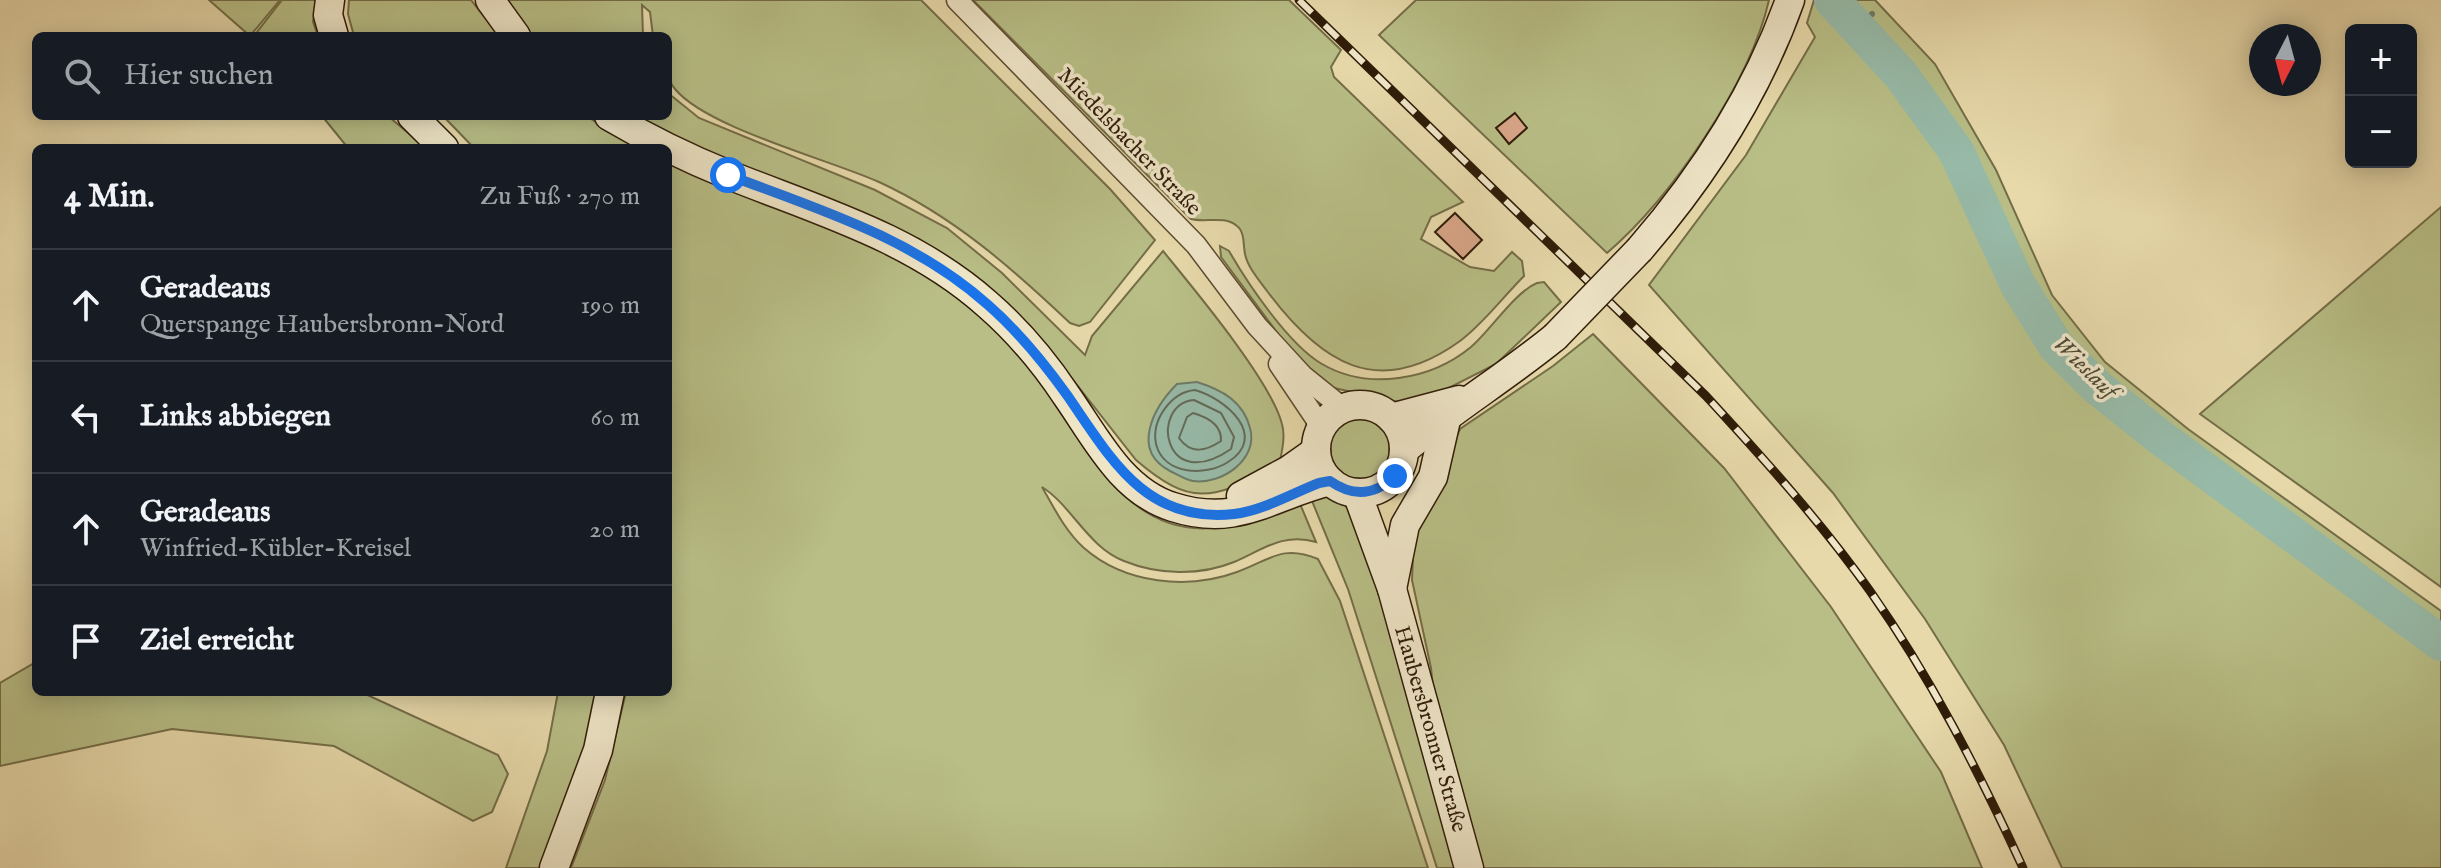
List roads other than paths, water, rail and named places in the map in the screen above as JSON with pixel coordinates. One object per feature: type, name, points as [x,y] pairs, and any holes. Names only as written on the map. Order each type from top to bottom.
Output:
[{"type":"main road","points":[[330,0],[328,15],[333,32]]},
{"type":"main road","points":[[490,0],[513,32]]},
{"type":"main road","points":[[1404,450],[1446,420],[1471,396],[1519,367],[1555,337],[1640,249],[1680,201],[1739,113],[1787,10]]},
{"type":"main road","points":[[416,120],[440,144]]},
{"type":"main road","points":[[617,120],[664,144]]},
{"type":"main road","points":[[672,148],[900,244],[945,270],[1022,338],[1117,468],[1152,497],[1190,511],[1213,515],[1238,514],[1330,481]]},
{"type":"main road","points":[[1391,418],[1471,396]]},
{"type":"main road","points":[[1190,511],[1261,487],[1318,441],[1334,414],[1344,409],[1369,406],[1391,418],[1403,438],[1402,464],[1384,486],[1357,493],[1342,489],[1330,481],[1320,467],[1318,441]]},
{"type":"main road","points":[[1392,589],[1405,525],[1433,477],[1446,420]]},
{"type":"main road","points":[[1384,486],[1392,589]]},
{"type":"main road","points":[[1357,493],[1392,589]]},
{"type":"main road","name":"Haubersbronner Straße","points":[[1392,589],[1469,868]]},
{"type":"main road","points":[[554,868],[594,763],[609,696]]},
{"type":"street","name":"Miedelsbacher Straße","points":[[957,0],[1196,245],[1257,326]]},
{"type":"street","points":[[1257,326],[1303,376],[1344,409]]},
{"type":"street","points":[[1257,326],[1282,370],[1316,419],[1318,441]]},
{"type":"water","points":[[1197,382],[1223,393],[1237,404],[1247,419],[1251,439],[1249,450],[1236,468],[1204,481],[1193,481],[1170,471],[1151,452],[1149,440],[1154,416],[1168,393],[1177,384]]},
{"type":"waterway","name":"Wieslauf","points":[[1832,0],[1901,75],[1956,151],[2018,285],[2056,346],[2097,387],[2161,438],[2441,643]]},
{"type":"waterway","points":[[1858,26],[1872,14]]},
{"type":"railway","points":[[1299,0],[1706,396],[1812,515],[1870,591],[1934,692],[2023,868]]}]
